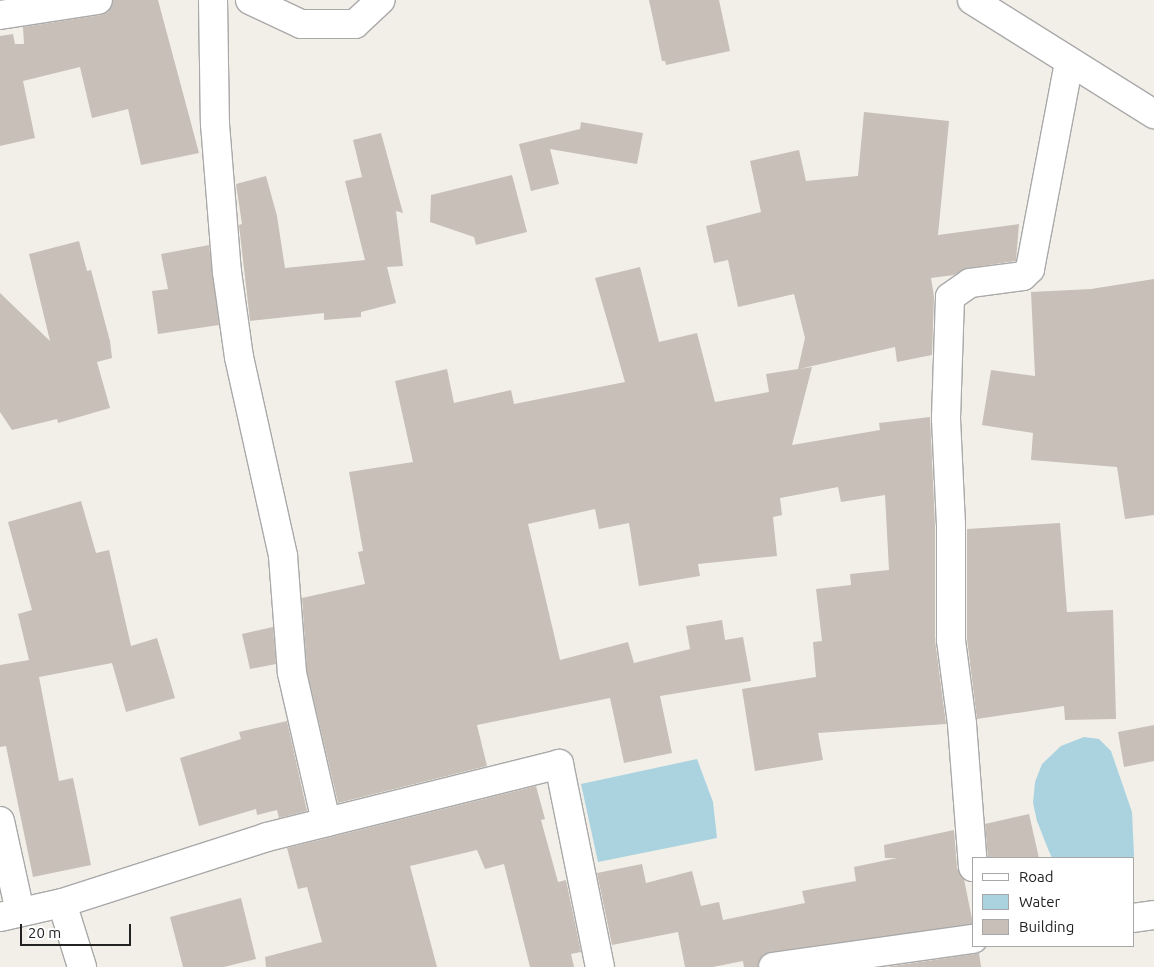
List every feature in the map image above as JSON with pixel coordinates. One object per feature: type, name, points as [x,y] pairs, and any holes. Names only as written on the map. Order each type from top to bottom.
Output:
[{"type":"street","points":[[0,15],[98,0]]},
{"type":"street","points":[[213,0],[215,124],[228,281],[239,357],[283,556],[292,673],[326,822]]},
{"type":"street","points":[[250,0],[301,24],[355,24],[381,0]]},
{"type":"street","points":[[972,0],[1154,114]]},
{"type":"street","points":[[972,857],[962,724],[951,640],[951,525],[946,418],[950,297],[970,283],[1023,276],[1030,269],[1069,62]]},
{"type":"street","points":[[0,821],[10,915],[62,903],[267,836],[559,764],[600,967]]},
{"type":"street","points":[[62,903],[82,967]]},
{"type":"street","points":[[1134,918],[1154,915]]},
{"type":"street","points":[[774,967],[972,939]]},
{"type":"water","points":[[1084,737],[1099,739],[1111,751],[1132,812],[1134,857],[1052,857],[1037,821],[1033,803],[1035,782],[1042,764],[1061,746]]},
{"type":"water","points":[[697,759],[713,802],[717,838],[598,862],[581,784]]},
{"type":"building","points":[[113,0],[158,0],[199,153],[141,165],[128,109],[92,118],[80,67],[23,81],[35,138],[0,146],[0,36],[13,34],[15,44],[24,44],[23,27],[101,15],[108,12]]},
{"type":"building","points":[[649,0],[719,0],[730,51],[666,65],[665,61],[662,61]]},
{"type":"building","points":[[864,112],[949,121],[938,235],[1019,224],[1016,261],[968,268],[954,275],[931,278],[934,297],[932,355],[897,362],[895,347],[799,369],[812,367],[792,445],[880,430],[879,423],[930,417],[935,525],[935,640],[946,724],[818,733],[823,760],[755,771],[742,689],[816,677],[813,642],[822,641],[816,589],[851,585],[850,574],[889,570],[885,495],[841,502],[838,487],[780,498],[782,515],[773,517],[777,556],[698,564],[700,576],[639,586],[629,523],[599,529],[595,509],[528,524],[560,660],[628,642],[634,663],[690,649],[686,626],[722,620],[725,640],[743,637],[751,681],[660,696],[672,753],[624,763],[610,698],[477,725],[487,766],[338,803],[307,671],[302,598],[365,584],[358,552],[363,551],[349,472],[413,462],[395,381],[447,369],[454,403],[511,390],[514,404],[625,382],[595,278],[640,267],[659,342],[697,333],[715,402],[769,392],[766,374],[798,369],[805,338],[794,294],[738,307],[728,260],[714,263],[706,226],[761,212],[750,161],[799,150],[806,181],[858,176]]},
{"type":"building","points":[[581,122],[643,133],[637,164],[550,149],[559,184],[531,191],[519,144],[580,129]]},
{"type":"building","points":[[381,133],[403,213],[396,211],[403,266],[387,267],[396,303],[361,312],[361,317],[324,320],[324,313],[250,321],[239,225],[242,224],[236,184],[266,176],[277,216],[285,268],[365,260],[345,181],[362,177],[353,140]]},
{"type":"building","points":[[512,175],[527,232],[476,245],[474,237],[430,222],[431,195]]},
{"type":"building","points":[[79,241],[87,271],[91,270],[110,341],[112,358],[97,362],[110,408],[58,423],[57,419],[12,430],[0,412],[0,293],[50,341],[29,254]]},
{"type":"building","points":[[209,245],[219,325],[158,334],[152,291],[168,289],[161,254]]},
{"type":"building","points":[[1154,279],[1154,515],[1125,519],[1117,467],[1031,460],[1033,433],[982,425],[991,370],[1035,376],[1031,292],[1091,289]]},
{"type":"building","points":[[81,501],[96,553],[109,550],[131,646],[157,638],[175,698],[126,712],[112,663],[39,677],[59,781],[73,778],[91,865],[33,877],[6,746],[0,747],[0,665],[29,660],[18,614],[32,610],[8,522]]},
{"type":"building","points":[[1060,523],[1067,612],[1113,610],[1116,719],[1065,720],[1064,706],[977,719],[967,639],[967,529]]},
{"type":"building","points":[[273,627],[276,664],[250,669],[242,634]]},
{"type":"building","points":[[287,721],[307,811],[279,818],[277,810],[257,815],[256,809],[199,826],[180,758],[241,739],[239,732]]},
{"type":"building","points":[[1154,725],[1154,761],[1124,767],[1118,732]]},
{"type":"building","points":[[536,786],[545,819],[541,820],[558,882],[566,880],[581,952],[571,954],[574,967],[530,967],[504,864],[485,869],[477,850],[410,866],[437,967],[266,967],[265,957],[322,942],[307,887],[298,889],[287,848]]},
{"type":"building","points":[[1029,814],[1039,857],[988,857],[985,824]]},
{"type":"building","points":[[954,830],[957,868],[964,879],[972,924],[771,952],[763,955],[758,967],[744,967],[743,961],[713,967],[685,967],[678,932],[612,945],[597,873],[642,864],[646,883],[692,871],[701,906],[719,902],[723,920],[805,903],[802,891],[856,881],[854,867],[897,858],[885,858],[884,845]]},
{"type":"building","points":[[241,898],[256,959],[224,967],[183,967],[170,917]]},
{"type":"building","points":[[979,953],[981,967],[886,967],[975,954]]}]
